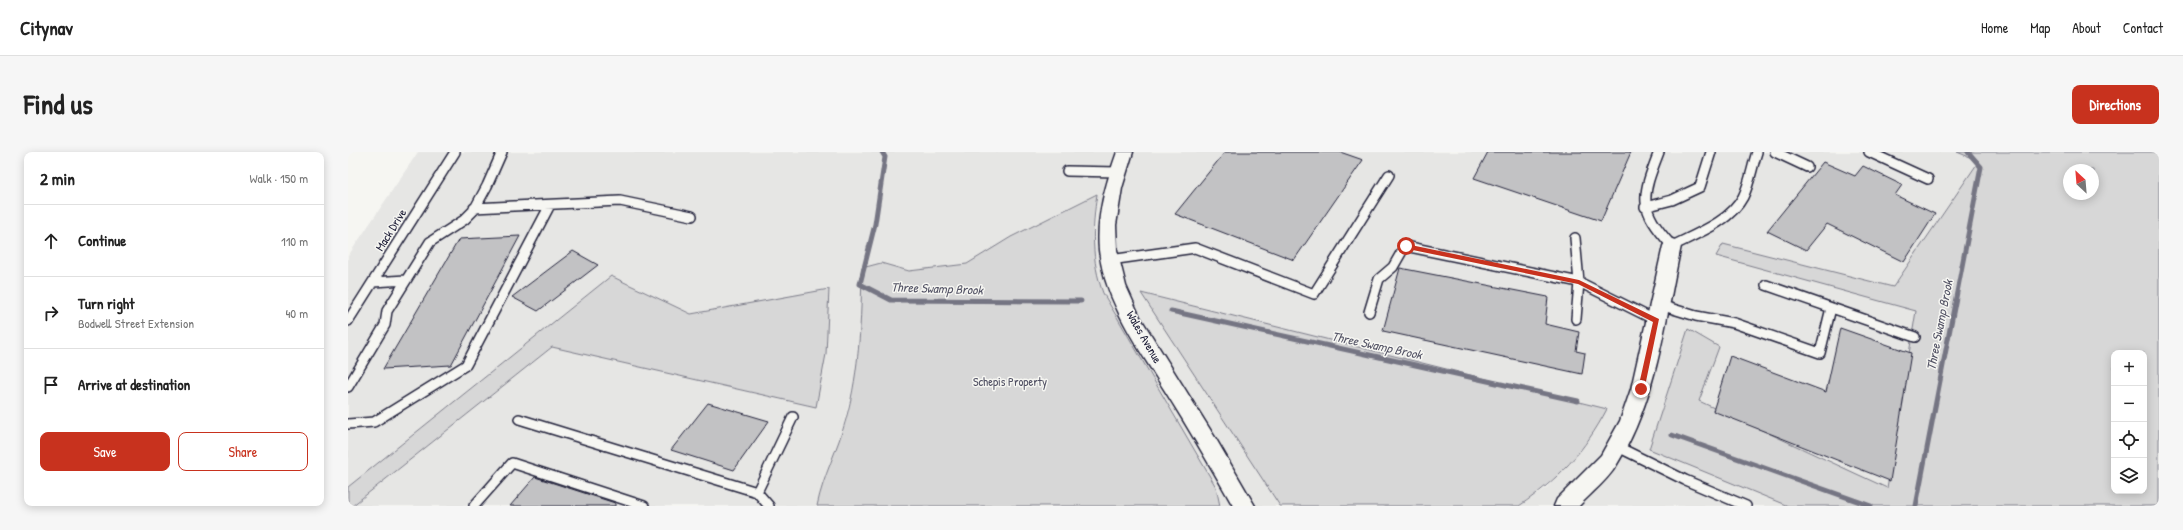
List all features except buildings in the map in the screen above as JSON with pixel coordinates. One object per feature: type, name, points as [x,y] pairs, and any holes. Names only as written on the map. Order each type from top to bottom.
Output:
[{"type":"street","name":"Wales Avenue","points":[[1125,152],[1110,201],[1108,221],[1110,260],[1116,285],[1124,302],[1244,506]]},
{"type":"street","points":[[1565,506],[1608,461],[1618,447],[1629,423],[1641,389],[1672,246]]},
{"type":"lane","name":"Mack Drive","points":[[348,321],[455,152]]},
{"type":"lane","points":[[348,387],[385,326],[387,311],[430,242],[437,234],[468,216],[487,185],[502,152]]},
{"type":"lane","points":[[1659,152],[1645,187],[1645,207],[1646,214],[1657,230],[1672,246],[1723,218],[1734,209],[1741,201],[1757,152]]},
{"type":"lane","points":[[1645,207],[1672,200],[1700,187],[1711,152]]},
{"type":"lane","points":[[1775,152],[1807,167]]},
{"type":"lane","points":[[1869,152],[1928,179]]},
{"type":"lane","points":[[1067,171],[1118,172]]},
{"type":"lane","points":[[1110,260],[1195,248],[1314,294],[1389,175]]},
{"type":"lane","points":[[474,208],[620,202],[692,216]]},
{"type":"lane","points":[[348,424],[374,422],[466,365],[550,205]]},
{"type":"lane","points":[[1575,238],[1579,282],[1576,319]]},
{"type":"lane","points":[[1369,312],[1379,279],[1393,267],[1406,246],[1579,282],[1658,313],[1696,316],[1734,323],[1820,352],[1831,308]]},
{"type":"lane","points":[[373,282],[406,280]]},
{"type":"lane","points":[[1766,285],[1915,338]]},
{"type":"lane","points":[[757,492],[793,416]]},
{"type":"lane","points":[[519,418],[757,492],[769,506]]},
{"type":"lane","points":[[1618,447],[1685,480],[1746,506]]},
{"type":"lane","points":[[474,506],[512,463],[644,506]]},
{"type":"shaded area","points":[[418,152],[2001,152],[1973,506],[1519,506],[1546,488],[1586,444],[1607,409],[1142,293],[1280,506],[1220,506],[1216,487],[1103,293],[1096,271],[1094,249],[1097,194],[1011,237],[967,264],[909,271],[881,263],[862,268],[861,325],[857,370],[839,444],[827,473],[817,506],[352,506],[552,347],[816,407],[829,290],[691,314],[611,276],[348,487],[348,256]]},
{"type":"green space","points":[[1957,152],[2159,152],[2159,506],[1788,506],[1649,449],[1688,329],[1719,347],[1699,401],[1887,488],[1916,311],[1716,256],[1723,244],[1893,287],[1979,161]]},
{"type":"green space","name":"Schepis Property","points":[[1097,194],[1094,219],[1094,244],[1096,269],[1103,293],[1216,487],[1220,506],[817,506],[823,484],[843,430],[851,400],[859,344],[862,268],[881,263],[909,271],[967,264],[1011,237]]},
{"type":"green space","points":[[611,276],[691,314],[829,289],[826,354],[816,407],[552,347],[352,506],[348,506],[348,487]]},
{"type":"green space","points":[[1141,293],[1607,409],[1599,424],[1569,464],[1546,486],[1519,506],[1280,506]]},
{"type":"waterway","name":"Three Swamp Brook","points":[[882,152],[885,157],[875,224],[860,284],[891,300],[1081,301]]},
{"type":"waterway","name":"Three Swamp Brook","points":[[1916,506],[1981,167],[1968,152]]},
{"type":"waterway","name":"Three Swamp Brook","points":[[1171,311],[1578,401]]},
{"type":"waterway","name":"Three Swamp Brook","points":[[1672,435],[1871,506]]},
{"type":"route","points":[[1406,246],[1579,282],[1656,321],[1641,389]]}]
